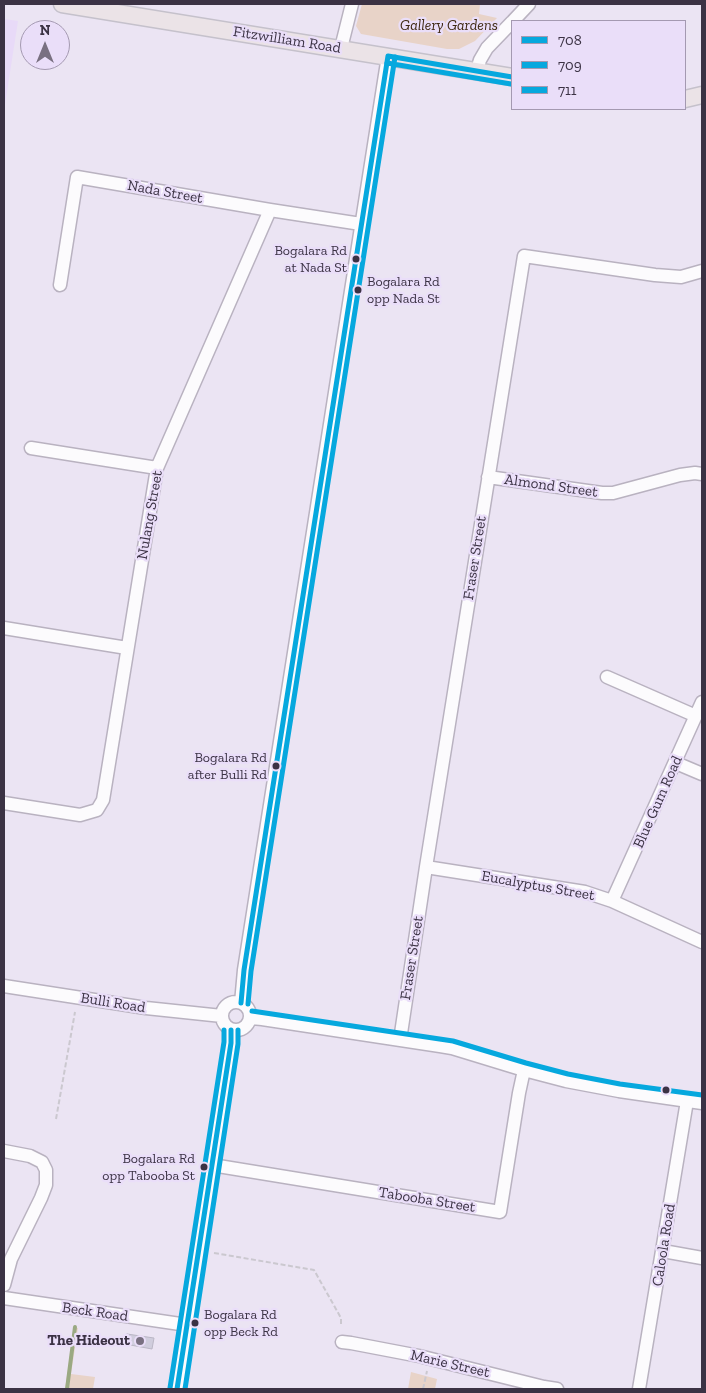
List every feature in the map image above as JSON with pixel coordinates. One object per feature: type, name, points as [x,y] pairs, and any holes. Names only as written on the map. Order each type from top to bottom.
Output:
[{"type":"main road","name":"Fitzwilliam Road","points":[[62,4],[511,77]]},
{"type":"main road","points":[[686,98],[702,95]]},
{"type":"street","points":[[341,48],[352,4]]},
{"type":"street","points":[[513,20],[529,4]]},
{"type":"street","points":[[477,70],[486,48],[511,22]]},
{"type":"street","points":[[240,1003],[388,56]]},
{"type":"street","name":"Nada Street","points":[[60,285],[77,177],[361,224]]},
{"type":"street","name":"Nulang Street","points":[[4,803],[80,815],[97,810],[103,800],[157,468],[270,210]]},
{"type":"street","name":"Fraser Street","points":[[400,1040],[524,256],[655,276],[681,278],[702,272]]},
{"type":"street","points":[[31,448],[157,468]]},
{"type":"street","name":"Almond Street","points":[[488,477],[613,493],[680,475],[702,474]]},
{"type":"street","points":[[4,628],[127,648]]},
{"type":"street","points":[[607,677],[696,716]]},
{"type":"street","name":"Blue Gum Road","points":[[612,902],[702,702]]},
{"type":"street","points":[[676,763],[702,774]]},
{"type":"street","name":"Eucalyptus Street","points":[[426,867],[585,892],[702,942]]},
{"type":"street","name":"Bulli Road","points":[[4,986],[146,1008],[222,1016]]},
{"type":"street","points":[[236,1002],[245,1004],[250,1010],[251,1018],[244,1028],[231,1030],[226,1027],[222,1016],[223,1010],[236,1002]]},
{"type":"street","points":[[251,1018],[452,1048],[566,1081],[702,1103]]},
{"type":"street","points":[[177,1389],[231,1043],[231,1030]]},
{"type":"street","name":"Tabooba Street","points":[[212,1165],[500,1212],[524,1070]]},
{"type":"street","name":"Caloola Road","points":[[640,1389],[687,1101]]},
{"type":"street","points":[[4,1151],[30,1156],[42,1162],[46,1170],[46,1185],[11,1259],[4,1285]]},
{"type":"street","points":[[663,1251],[702,1258]]},
{"type":"street","name":"Beck Road","points":[[4,1298],[187,1325]]},
{"type":"street","name":"Marie Street","points":[[342,1342],[430,1359],[557,1389]]},
{"type":"path","points":[[56,1119],[74,1012]]},
{"type":"path","points":[[214,1253],[314,1270],[342,1318],[341,1325]]},
{"type":"path","points":[[423,1389],[430,1359]]},
{"type":"shaded area","points":[[4,19],[18,21],[4,111]]},
{"type":"green space","name":"Gallery Gardens","points":[[362,4],[480,4],[479,14],[497,18],[475,41],[459,49],[447,49],[361,34],[356,26]]},
{"type":"green space","points":[[74,1328],[78,1328],[71,1374],[95,1377],[93,1389],[65,1389]]},
{"type":"green space","points":[[411,1372],[437,1379],[435,1389],[408,1389]]},
{"type":"building","name":"The Hideout","points":[[127,1334],[154,1338],[152,1349],[125,1344]]},
{"type":"waterway","points":[[67,1389],[75,1327]]},
{"type":"transit line","name":"708","points":[[388,56],[511,77]]},
{"type":"transit line","name":"708","points":[[241,1003],[244,970],[388,56]]},
{"type":"transit line","name":"709","points":[[248,1004],[251,971],[395,57]]},
{"type":"transit line","name":"709","points":[[387,63],[511,84]]},
{"type":"transit line","name":"711","points":[[252,1011],[453,1041],[568,1074],[620,1084],[702,1095]]},
{"type":"transit line","name":"711","points":[[170,1388],[224,1042],[224,1030]]},
{"type":"transit line","name":"708","points":[[177,1389],[231,1043],[231,1030]]},
{"type":"transit line","name":"709","points":[[185,1389],[238,1044],[238,1030]]},
{"type":"place","name":"Bogalara Rd at Nada St","points":[[356,259]]},
{"type":"place","name":"Bogalara Rd opp Nada St","points":[[358,290]]},
{"type":"place","name":"Bogalara Rd after Bulli Rd","points":[[276,766]]},
{"type":"place","name":"Bogalara Rd opp Tabooba St","points":[[204,1167]]},
{"type":"place","name":"Bogalara Rd opp Beck Rd","points":[[195,1323]]},
{"type":"place","name":"The Hideout","points":[[140,1341]]}]
